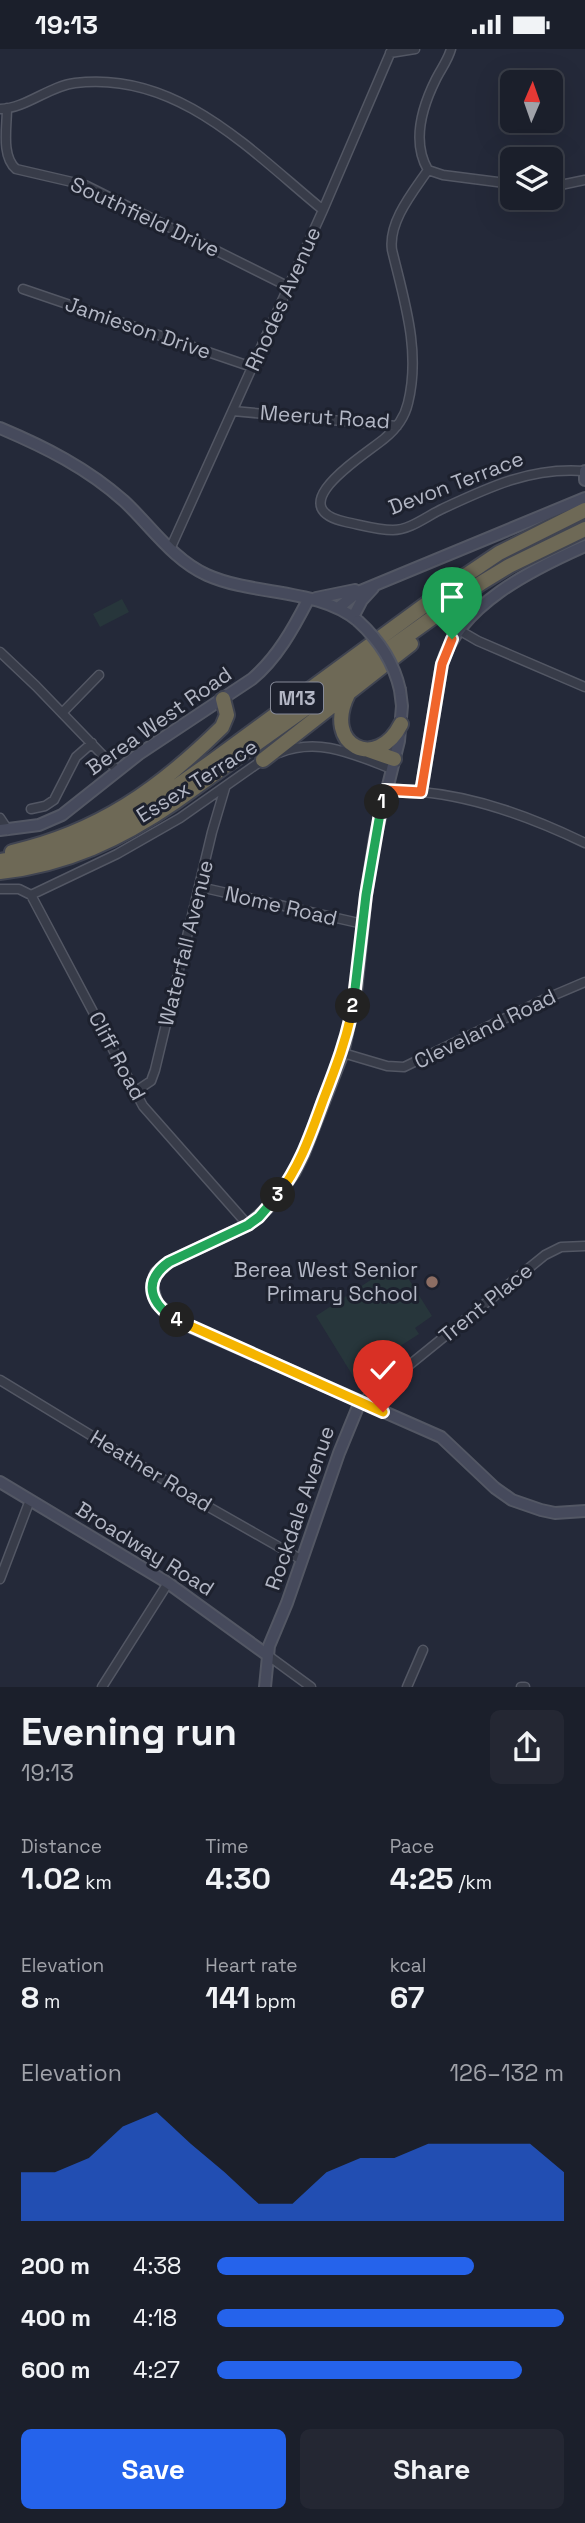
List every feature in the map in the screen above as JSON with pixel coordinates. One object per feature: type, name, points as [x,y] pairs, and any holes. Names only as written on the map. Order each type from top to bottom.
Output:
[{"type":"highway","name":"M13","points":[[0,861],[59,851],[127,821],[459,580],[499,553],[585,510]]},
{"type":"highway","name":"M13","points":[[0,872],[47,865],[99,847],[127,833],[194,789],[481,583],[585,529]]},
{"type":"highway","points":[[263,760],[521,560]]},
{"type":"highway","points":[[349,692],[341,709],[341,727],[350,742],[393,764]]},
{"type":"highway","points":[[0,853],[72,833],[132,803],[222,727],[227,715],[223,699]]},
{"type":"highway","points":[[367,749],[379,747],[388,741],[401,724]]},
{"type":"highway","points":[[0,872],[52,868],[143,837]]},
{"type":"street","points":[[391,51],[415,49]]},
{"type":"street","points":[[450,49],[426,100],[420,121],[420,142],[428,170],[443,175],[500,182]]},
{"type":"street","name":"Rhodes Avenue","points":[[171,547],[324,210],[391,51]]},
{"type":"street","points":[[4,109],[73,83],[106,82],[142,87],[176,99],[205,116],[324,210]]},
{"type":"street","name":"Southfield Drive","points":[[4,109],[7,152],[10,163],[16,169],[90,187],[289,287]]},
{"type":"street","name":"Meerut Road","points":[[233,411],[397,426],[408,403],[413,353],[411,331],[391,237],[397,221],[428,170]]},
{"type":"street","points":[[563,185],[585,180]]},
{"type":"street","name":"Jamieson Drive","points":[[23,289],[252,367]]},
{"type":"street","name":"Devon Terrace","points":[[397,426],[335,476],[326,488],[322,500],[323,510],[330,517],[383,529],[403,528],[495,485],[537,472],[585,474]]},
{"type":"street","points":[[0,428],[42,446],[82,469],[122,499],[188,563],[208,576],[338,608],[356,619],[374,636],[390,661],[400,690],[401,724],[375,838],[356,992],[343,1053],[304,1153],[294,1173],[270,1206],[248,1225],[169,1262],[160,1269],[152,1286],[157,1304],[182,1323],[441,1437],[495,1488],[512,1500],[555,1513],[585,1511]]},
{"type":"street","points":[[338,608],[358,592],[585,498]]},
{"type":"street","points":[[421,792],[442,664],[448,647],[459,630],[488,602],[519,579],[585,545]]},
{"type":"street","points":[[307,600],[377,584]]},
{"type":"street","points":[[356,619],[362,600],[377,584]]},
{"type":"street","name":"Berea West Road","points":[[4,830],[38,825],[55,819],[117,770],[252,679],[266,666],[294,627],[307,600]]},
{"type":"street","points":[[459,630],[478,641],[585,687]]},
{"type":"street","points":[[0,652],[117,770]]},
{"type":"street","points":[[62,713],[99,675]]},
{"type":"street","points":[[31,809],[45,806],[54,800],[76,757],[92,743]]},
{"type":"street","name":"Essex Terrace","points":[[31,895],[117,853],[180,818],[263,760],[295,747],[326,745],[393,764]]},
{"type":"street","name":"Waterfall Avenue","points":[[136,1091],[149,1083],[156,1070],[225,788]]},
{"type":"street","points":[[385,790],[474,800],[585,843]]},
{"type":"street","points":[[0,818],[4,830]]},
{"type":"street","name":"Nome Road","points":[[200,887],[363,924]]},
{"type":"street","points":[[0,889],[19,890],[31,895]]},
{"type":"street","name":"Cliff Road","points":[[31,895],[143,1106],[248,1225]]},
{"type":"street","name":"Cleveland Road","points":[[343,1053],[387,1066],[404,1067],[585,982]]},
{"type":"street","name":"Trent Place","points":[[360,1402],[381,1388],[545,1255],[561,1247],[585,1246]]},
{"type":"street","name":"Heather Road","points":[[0,1380],[207,1506],[302,1560]]},
{"type":"street","points":[[381,1388],[383,1412]]},
{"type":"street","points":[[339,1392],[351,1424]]},
{"type":"street","name":"Rockdale Avenue","points":[[265,1686],[266,1654],[360,1402]]},
{"type":"street","name":"Broadway Road","points":[[0,1482],[168,1583],[266,1654]]},
{"type":"street","points":[[0,1579],[2,1566],[30,1500]]},
{"type":"street","points":[[102,1686],[168,1583]]},
{"type":"street","points":[[407,1686],[423,1650]]},
{"type":"street","points":[[266,1654],[311,1686]]},
{"type":"shaded area","points":[[122,599],[129,612],[100,627],[93,614]]},
{"type":"shaded area","points":[[398,1262],[432,1316],[415,1328],[419,1334],[353,1376],[316,1316]]},
{"type":"place","name":"Berea West Senior Primary School","points":[[432,1282]]},
{"type":"route","points":[[383,1412],[182,1323],[164,1312],[157,1304],[152,1294],[152,1286],[160,1269],[169,1262],[217,1241],[259,1217],[294,1173],[304,1153],[343,1053],[352,1015],[366,895],[385,790],[421,792],[442,664],[452,639]]}]
